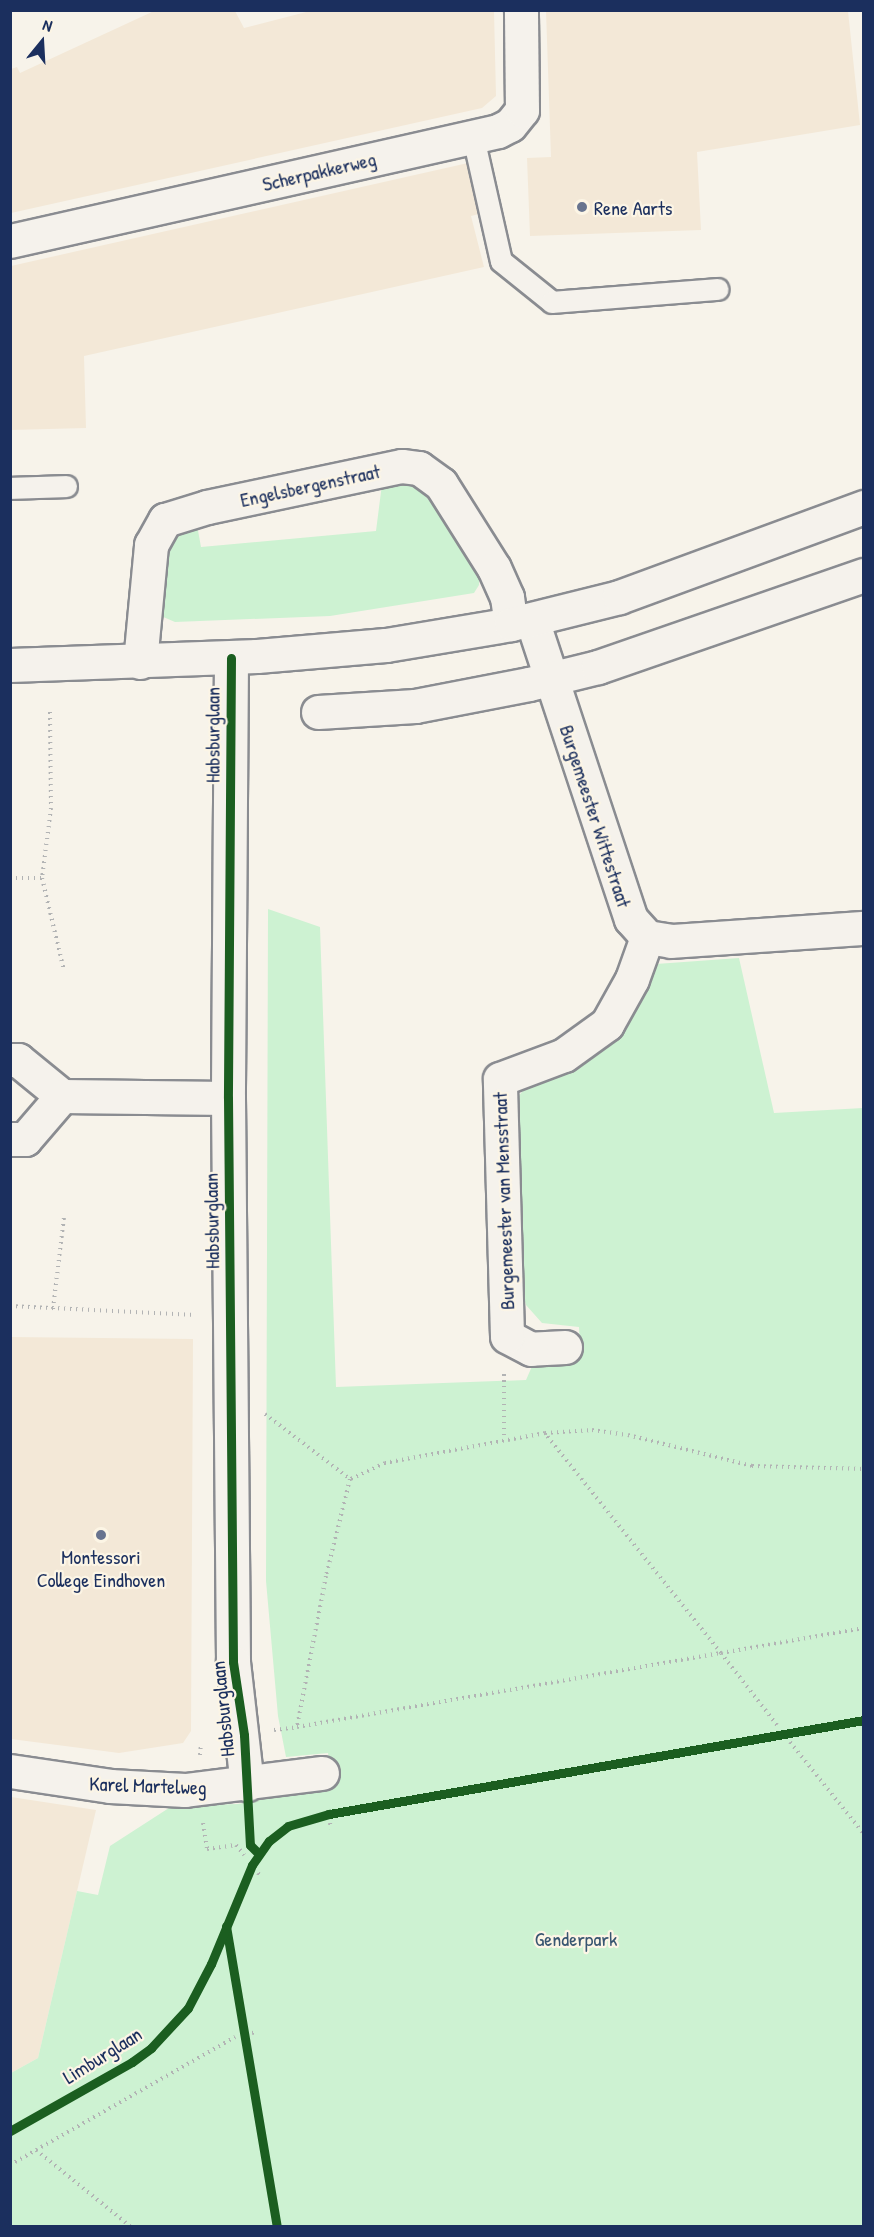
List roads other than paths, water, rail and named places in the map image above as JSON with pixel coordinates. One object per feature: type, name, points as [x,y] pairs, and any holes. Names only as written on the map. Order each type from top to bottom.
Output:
[{"type":"street","name":"Scherpakkerweg","points":[[10,241],[472,137],[510,125],[522,110],[521,10]]},
{"type":"street","name":"Engelsbergenstraat","points":[[140,662],[151,545],[165,520],[198,508],[402,466],[419,468],[441,484],[494,568],[521,622]]},
{"type":"street","points":[[10,665],[231,658],[386,645],[521,622],[619,597],[864,507]]},
{"type":"street","points":[[318,712],[416,706],[598,667],[864,574]]},
{"type":"street","name":"Burgemeester Wittestraat","points":[[521,622],[550,678],[631,919],[647,937]]},
{"type":"street","name":"Habsburglaan","points":[[231,658],[228,1098],[233,1662],[247,1784]]},
{"type":"street","points":[[647,937],[671,941],[864,928]]},
{"type":"street","name":"Burgemeester van Mensstraat","points":[[565,1347],[531,1349],[507,1336],[500,1079],[564,1055],[607,1024],[632,979],[647,937]]},
{"type":"street","points":[[10,1060],[18,1060],[62,1096],[228,1098]]},
{"type":"street","points":[[10,1139],[25,1139],[62,1096]]},
{"type":"street","name":"Karel Martelweg","points":[[10,1771],[110,1786],[185,1790],[322,1773]]},
{"type":"lane","points":[[472,137],[501,261],[552,302],[717,289]]},
{"type":"lane","points":[[10,488],[66,486]]},
{"type":"place","name":"Rene Aarts","points":[[582,207]]},
{"type":"place","name":"Montessori College Eindhoven","points":[[101,1535]]},
{"type":"park label","name":"Genderpark","points":[[576,1938]]}]
